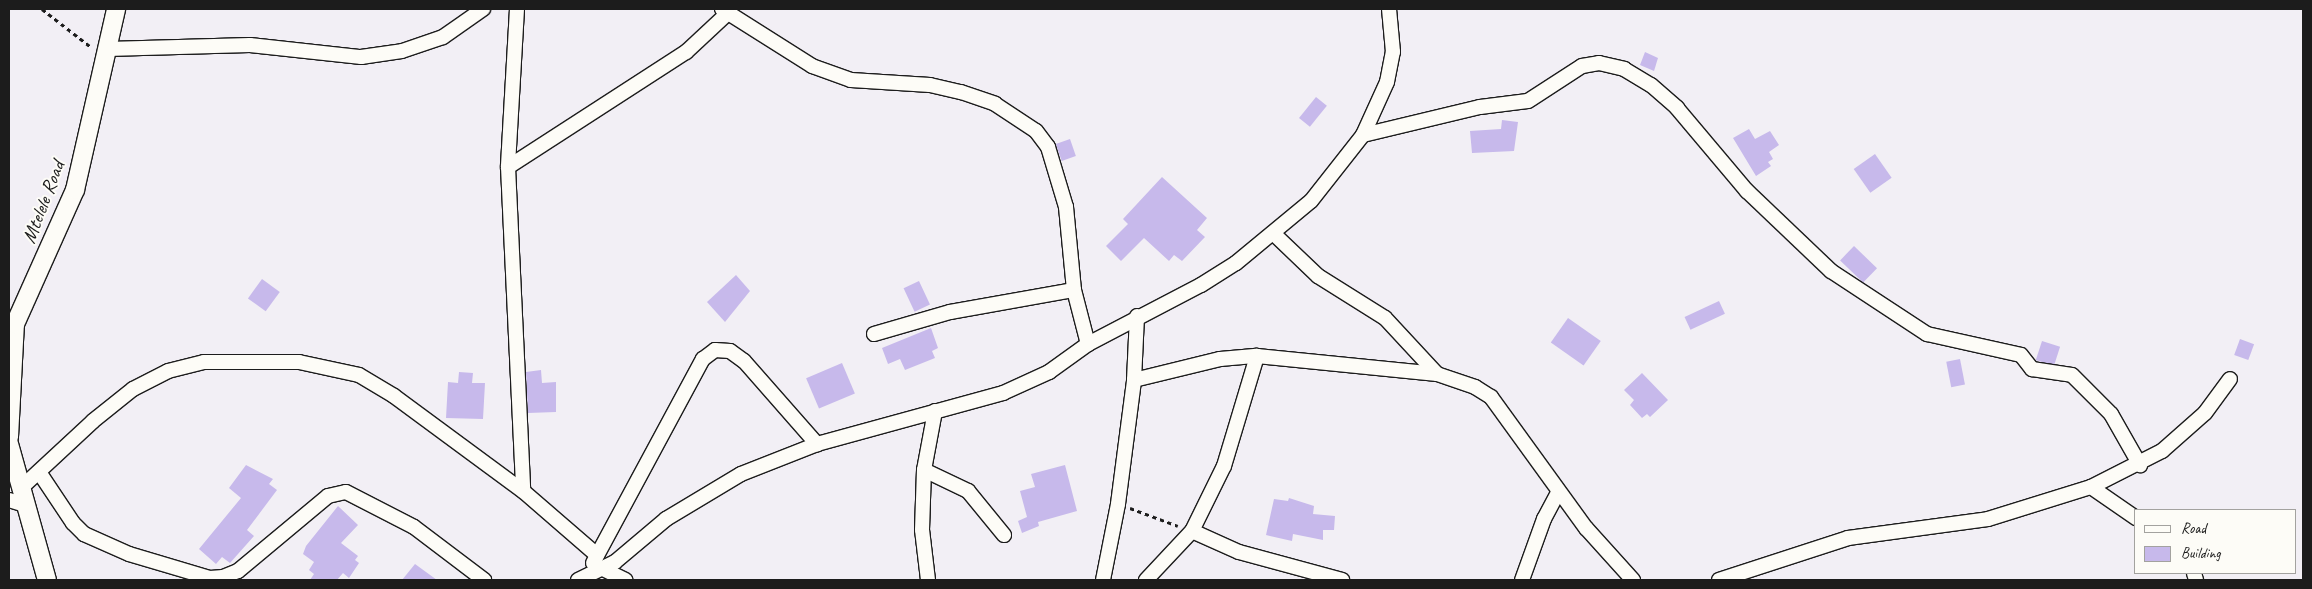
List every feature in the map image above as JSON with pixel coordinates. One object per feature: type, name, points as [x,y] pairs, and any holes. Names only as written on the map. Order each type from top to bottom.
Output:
[{"type":"street","name":"Mtelele Road","points":[[9,437],[15,324],[75,190],[116,9]]},
{"type":"street","points":[[106,54],[250,45],[361,57],[402,51],[442,37],[483,9]]},
{"type":"street","points":[[516,9],[508,167],[522,491]]},
{"type":"street","points":[[583,578],[603,569],[699,498],[741,474],[817,444],[1003,393],[1049,372],[1088,344],[1137,316],[1201,286],[1274,234],[1335,174],[1363,135],[1387,82],[1393,52],[1389,9]]},
{"type":"street","points":[[508,167],[686,52],[725,11],[812,66],[851,80],[930,85],[961,92],[994,104],[1036,131],[1048,147],[1066,207],[1074,290],[1088,344]]},
{"type":"street","points":[[1363,135],[1480,107],[1528,101],[1582,66],[1599,63],[1624,69],[1651,85],[1677,108],[1712,153],[1759,204],[1838,276],[1927,334],[2021,355],[2032,369],[2072,375],[2112,414],[2140,464]]},
{"type":"street","points":[[1274,234],[1318,276],[1385,318],[1437,374]]},
{"type":"street","points":[[874,334],[950,312],[1074,290]]},
{"type":"street","points":[[1103,580],[1118,504],[1134,380],[1137,316]]},
{"type":"street","points":[[583,578],[698,367],[715,350],[730,351],[744,360],[817,444]]},
{"type":"street","points":[[1134,380],[1220,359],[1257,356],[1437,374],[1476,387],[1491,397],[1558,493],[1633,580]]},
{"type":"street","points":[[1146,580],[1192,531],[1224,466],[1257,356]]},
{"type":"street","points":[[18,497],[40,472],[106,410],[133,389],[168,371],[204,362],[299,362],[359,375],[394,396],[522,491],[597,555]]},
{"type":"street","points":[[1719,580],[1848,538],[1988,519],[2091,487],[2140,464],[2180,437],[2230,379]]},
{"type":"street","points":[[928,580],[922,530],[924,470],[935,411]]},
{"type":"street","points":[[9,444],[18,497],[47,580]]},
{"type":"street","points":[[924,470],[968,491],[1004,535]]},
{"type":"street","points":[[40,472],[72,523],[84,534],[129,554],[210,578],[223,578],[238,571],[328,496],[346,492],[414,527],[484,580]]},
{"type":"street","points":[[2091,487],[2134,517]]},
{"type":"street","points":[[1522,580],[1544,519],[1558,493]]},
{"type":"street","points":[[1192,531],[1240,552],[1342,580]]},
{"type":"street","points":[[603,569],[626,580]]},
{"type":"path","points":[[42,9],[106,54]]},
{"type":"path","points":[[1118,504],[1192,531]]},
{"type":"building","points":[[1645,52],[1658,58],[1654,71],[1640,65]]},
{"type":"building","points":[[1316,97],[1327,106],[1310,127],[1299,118]]},
{"type":"building","points":[[1502,120],[1518,122],[1514,151],[1472,153],[1470,131],[1501,129]]},
{"type":"building","points":[[1749,129],[1755,139],[1770,131],[1779,145],[1769,152],[1773,159],[1768,162],[1771,166],[1756,176],[1733,138]]},
{"type":"building","points":[[1070,139],[1076,156],[1062,161],[1056,144]]},
{"type":"building","points":[[1875,154],[1892,178],[1870,193],[1854,169]]},
{"type":"building","points":[[1162,177],[1207,218],[1197,230],[1205,237],[1182,261],[1174,255],[1169,261],[1144,238],[1121,261],[1106,246],[1128,224],[1123,219]]},
{"type":"building","points":[[1854,246],[1877,268],[1863,283],[1840,260]]},
{"type":"building","points":[[736,275],[750,291],[725,322],[707,302]]},
{"type":"building","points":[[262,279],[280,292],[266,311],[248,298]]},
{"type":"building","points":[[919,281],[930,305],[915,312],[904,288]]},
{"type":"building","points":[[1719,301],[1725,314],[1690,330],[1685,317]]},
{"type":"building","points":[[1568,318],[1601,341],[1584,366],[1551,343]]},
{"type":"building","points":[[931,328],[938,348],[932,351],[935,358],[905,370],[900,359],[888,364],[882,348]]},
{"type":"building","points":[[2240,339],[2254,344],[2248,360],[2234,355]]},
{"type":"building","points":[[2042,341],[2060,347],[2054,366],[2036,360]]},
{"type":"building","points":[[1960,359],[1965,385],[1951,387],[1946,362]]},
{"type":"building","points":[[842,363],[855,393],[819,409],[806,378]]},
{"type":"building","points":[[541,370],[542,383],[556,382],[556,412],[528,413],[526,372]]},
{"type":"building","points":[[459,372],[473,373],[472,383],[485,383],[483,419],[446,418],[448,382],[458,383]]},
{"type":"building","points":[[1642,373],[1668,400],[1650,417],[1647,414],[1642,418],[1630,405],[1634,400],[1624,390]]},
{"type":"building","points":[[246,465],[273,479],[269,484],[277,490],[247,530],[254,536],[230,563],[222,557],[216,564],[199,549],[241,498],[229,488]]},
{"type":"building","points":[[1065,465],[1077,511],[1038,522],[1039,526],[1022,533],[1018,521],[1027,517],[1020,491],[1035,487],[1031,474]]},
{"type":"building","points":[[1289,498],[1314,506],[1313,514],[1335,516],[1334,530],[1323,530],[1323,540],[1293,534],[1292,541],[1266,535],[1274,499],[1288,501]]},
{"type":"building","points":[[338,506],[358,525],[341,543],[358,556],[355,560],[359,563],[349,578],[343,573],[337,580],[310,580],[314,574],[309,570],[314,562],[303,554],[306,546]]},
{"type":"building","points":[[415,564],[437,580],[402,580]]}]
